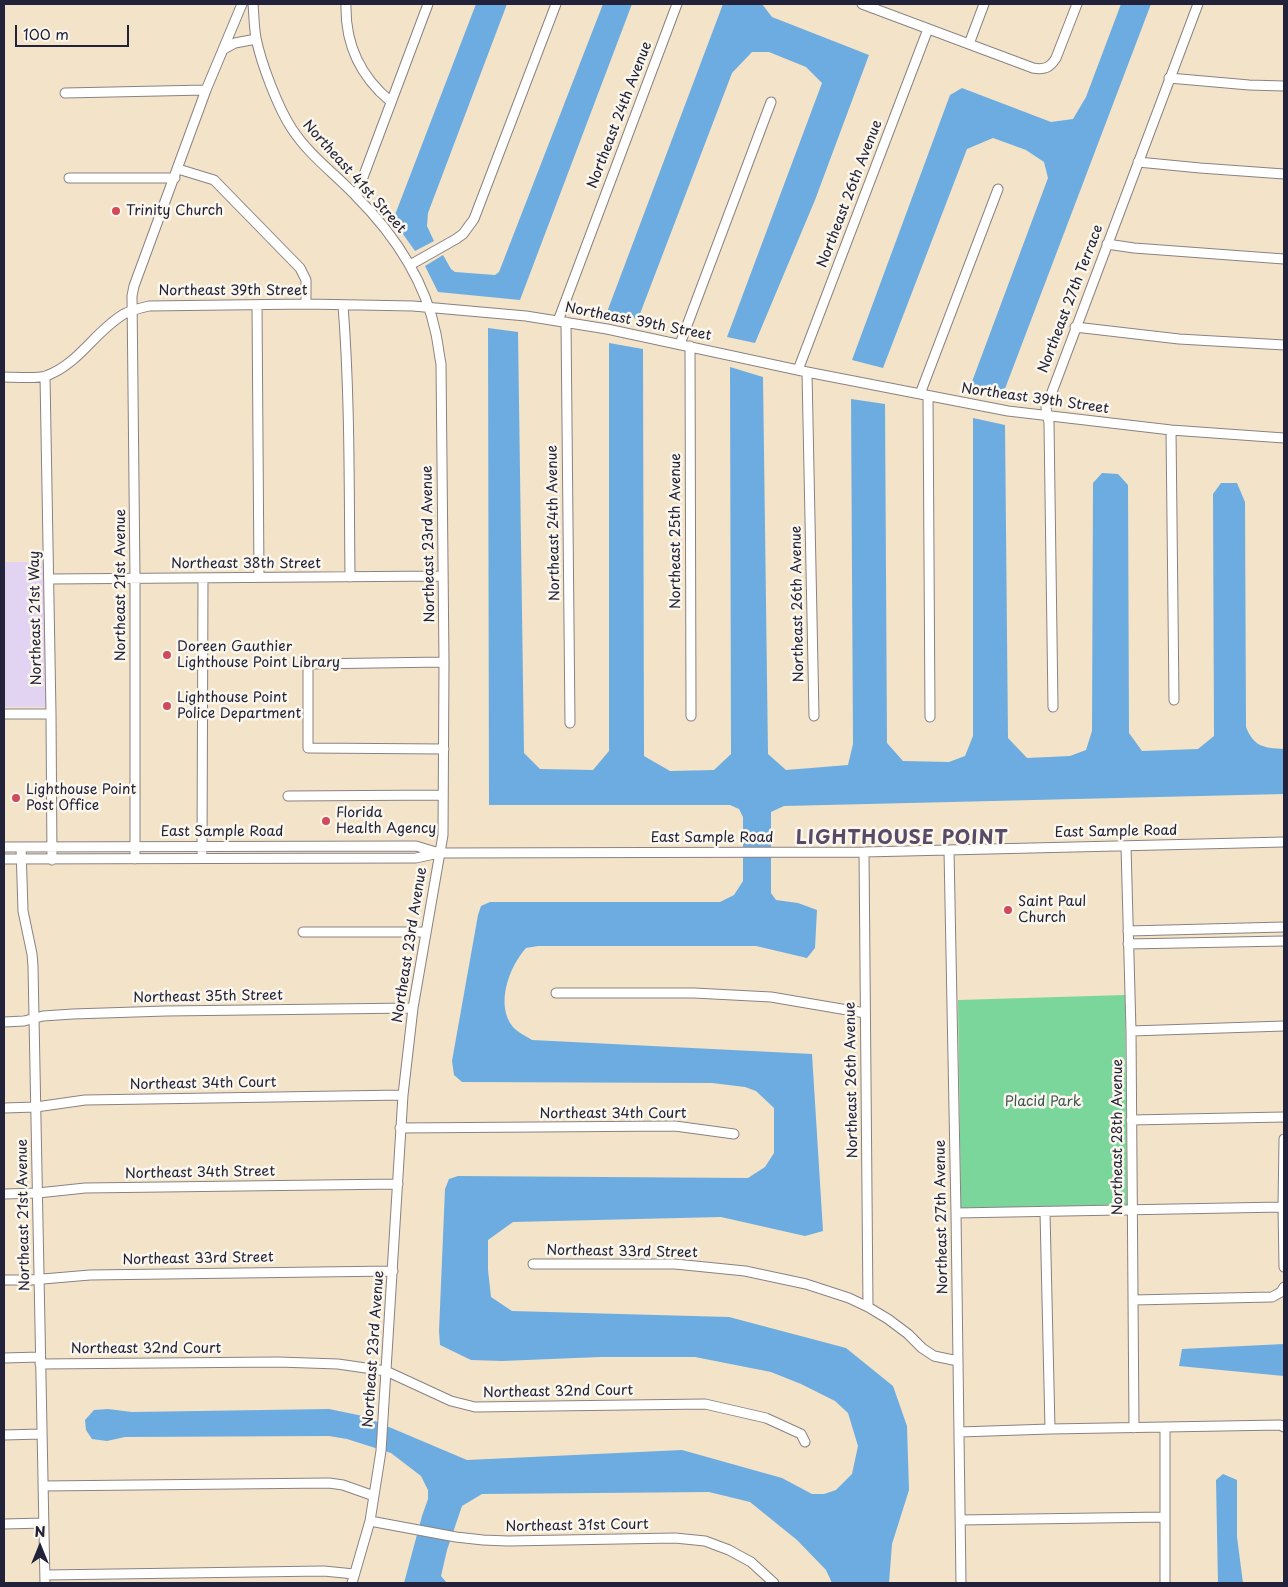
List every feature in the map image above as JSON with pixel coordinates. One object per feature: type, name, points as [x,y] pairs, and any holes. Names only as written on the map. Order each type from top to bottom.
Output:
[{"type":"street","name":"Northeast 21st Avenue","points":[[135,859],[132,296],[206,90],[242,4]]},
{"type":"street","name":"Northeast 41st Street","points":[[253,4],[256,39],[269,79],[291,128],[306,149],[356,196],[386,230],[410,265],[428,308]]},
{"type":"street","points":[[346,4],[348,31],[360,66],[368,80],[390,102]]},
{"type":"street","points":[[356,196],[428,4]]},
{"type":"street","points":[[410,265],[443,248],[463,234],[474,219],[556,4]]},
{"type":"street","name":"Northeast 24th Avenue","points":[[570,723],[562,322],[677,4]]},
{"type":"street","points":[[862,4],[1033,68],[1046,68],[1052,65],[1077,4]]},
{"type":"street","points":[[887,13],[890,4]]},
{"type":"street","points":[[969,44],[984,4]]},
{"type":"street","name":"Northeast 27th Terrace","points":[[1053,707],[1050,423],[1046,408],[1198,4]]},
{"type":"street","name":"Northeast 26th Avenue","points":[[814,716],[803,371],[928,29]]},
{"type":"street","points":[[224,49],[235,43],[256,39]]},
{"type":"street","points":[[1169,78],[1284,86]]},
{"type":"street","points":[[65,93],[206,90]]},
{"type":"street","points":[[680,344],[771,102]]},
{"type":"street","points":[[1138,162],[1284,174]]},
{"type":"street","points":[[69,178],[176,173],[214,180],[300,268],[306,280],[306,304]]},
{"type":"street","points":[[930,716],[924,395],[998,189]]},
{"type":"street","points":[[1107,244],[1134,248],[1284,259]]},
{"type":"street","name":"Northeast 39th Street","points":[[4,377],[45,376],[72,361],[113,322],[132,310],[149,306],[168,304],[413,306],[526,316],[607,329],[803,371],[1008,411],[1171,430],[1284,438]]},
{"type":"street","points":[[257,305],[259,577]]},
{"type":"street","points":[[343,305],[348,365],[350,577]]},
{"type":"street","name":"Northeast 23rd Avenue","points":[[353,1579],[370,1520],[381,1451],[403,1095],[413,1008],[443,836],[444,662],[441,364],[436,334],[428,308]]},
{"type":"street","points":[[1075,327],[1180,339],[1284,345]]},
{"type":"street","name":"Northeast 25th Avenue","points":[[690,346],[691,716]]},
{"type":"street","name":"Northeast 21st Way","points":[[45,376],[52,860]]},
{"type":"street","points":[[1171,430],[1174,700]]},
{"type":"street","name":"Northeast 38th Street","points":[[49,579],[443,576]]},
{"type":"street","points":[[200,859],[203,847],[203,578]]},
{"type":"street","points":[[444,662],[308,664],[308,748],[444,749]]},
{"type":"street","points":[[4,714],[51,714]]},
{"type":"street","points":[[288,796],[443,795]]},
{"type":"street","name":"East Sample Road","points":[[4,859],[361,859],[416,858],[439,853],[864,852],[1284,842]]},
{"type":"street","points":[[360,846],[361,859]]},
{"type":"street","name":"East Sample Road","points":[[4,847],[416,846],[439,853]]},
{"type":"street","name":"Northeast 28th Avenue","points":[[1126,846],[1131,1031],[1134,1428]]},
{"type":"street","name":"Northeast 21st Avenue","points":[[20,847],[23,910],[32,954],[45,1579]]},
{"type":"street","name":"Northeast 27th Avenue","points":[[949,850],[961,1583]]},
{"type":"street","name":"Northeast 26th Avenue","points":[[864,852],[868,1307]]},
{"type":"street","points":[[1128,931],[1284,927]]},
{"type":"street","points":[[303,932],[426,932]]},
{"type":"street","points":[[1128,944],[1284,941]]},
{"type":"street","points":[[556,994],[694,993],[771,997],[865,1013]]},
{"type":"street","name":"Northeast 35th Street","points":[[4,1022],[73,1014],[413,1008]]},
{"type":"street","points":[[1131,1031],[1284,1026]]},
{"type":"street","name":"Northeast 34th Court","points":[[4,1108],[36,1107],[86,1100],[403,1095]]},
{"type":"street","points":[[1131,1120],[1284,1117]]},
{"type":"street","name":"Northeast 34th Court","points":[[400,1128],[675,1126],[734,1134]]},
{"type":"street","points":[[1284,1139],[1284,1267]]},
{"type":"street","name":"Northeast 34th Street","points":[[4,1194],[38,1193],[85,1188],[398,1184]]},
{"type":"street","points":[[956,1214],[1283,1207]]},
{"type":"street","points":[[1045,1212],[1050,1428]]},
{"type":"street","name":"Northeast 33rd Street","points":[[533,1264],[675,1264],[745,1271],[806,1284],[849,1298],[868,1307],[888,1319],[934,1356],[958,1360]]},
{"type":"street","name":"Northeast 33rd Street","points":[[4,1280],[90,1275],[393,1271]]},
{"type":"street","points":[[1133,1300],[1272,1297],[1282,1290]]},
{"type":"street","name":"Northeast 32nd Court","points":[[4,1358],[40,1361],[318,1362],[348,1365],[386,1371],[451,1401],[475,1407],[705,1404],[766,1418],[801,1434],[805,1442]]},
{"type":"street","points":[[959,1432],[1050,1428],[1280,1425],[1284,1427]]},
{"type":"street","points":[[1164,1427],[1165,1583]]},
{"type":"street","points":[[4,1435],[42,1434]]},
{"type":"street","points":[[43,1486],[329,1483],[343,1485],[374,1496]]},
{"type":"street","points":[[960,1520],[1164,1517]]},
{"type":"street","name":"Northeast 31st Court","points":[[370,1520],[456,1537],[508,1542],[675,1538],[705,1541],[729,1550],[751,1562],[774,1583]]},
{"type":"street","points":[[4,1524],[44,1523]]},
{"type":"street","points":[[45,1579],[324,1571],[353,1579]]},
{"type":"shaded area","points":[[4,562],[46,562],[46,707],[4,707]]},
{"type":"green space","name":"Placid Park","points":[[1125,995],[1127,1205],[961,1208],[958,1000]]},
{"type":"water","points":[[476,4],[507,4],[428,213],[427,226],[434,241],[415,251],[393,220]]},
{"type":"water","points":[[603,4],[632,4],[520,300],[438,292],[425,266],[443,255],[451,269],[455,272],[495,275],[499,272]]},
{"type":"water","points":[[723,4],[762,4],[772,17],[869,55],[815,200],[755,343],[727,337],[822,83],[806,67],[769,52],[752,52],[732,73],[638,319],[607,312]]},
{"type":"water","points":[[1121,4],[1151,4],[1003,394],[970,387],[1048,178],[1044,162],[1026,150],[993,138],[967,149],[883,368],[852,360],[950,95],[962,88],[1051,122],[1073,119],[1086,97]]},
{"type":"water","points":[[488,328],[518,332],[524,753],[540,769],[593,770],[609,751],[609,343],[643,349],[644,756],[670,771],[714,770],[731,754],[730,367],[763,377],[768,754],[786,770],[848,765],[853,744],[851,399],[885,404],[887,743],[903,761],[949,762],[965,756],[973,736],[973,418],[1005,425],[1008,738],[1027,758],[1070,756],[1086,750],[1092,731],[1093,483],[1102,473],[1118,474],[1128,485],[1129,733],[1142,751],[1198,749],[1214,736],[1213,494],[1221,483],[1237,483],[1245,502],[1246,727],[1252,739],[1260,745],[1284,749],[1284,794],[784,806],[771,812],[771,893],[776,900],[798,903],[817,910],[815,948],[807,958],[756,946],[538,946],[526,948],[514,965],[506,986],[505,1008],[508,1018],[515,1029],[532,1040],[812,1054],[823,1231],[805,1236],[721,1217],[513,1222],[488,1240],[488,1270],[491,1297],[512,1311],[729,1317],[846,1348],[893,1386],[907,1426],[909,1490],[892,1544],[889,1583],[832,1583],[826,1570],[797,1540],[750,1502],[709,1492],[482,1494],[462,1506],[447,1550],[441,1576],[447,1583],[404,1583],[428,1499],[428,1490],[421,1476],[391,1453],[347,1439],[329,1436],[125,1437],[107,1441],[92,1439],[86,1430],[85,1420],[94,1410],[108,1409],[132,1412],[329,1409],[363,1416],[467,1460],[682,1450],[782,1478],[812,1494],[824,1494],[836,1490],[852,1474],[858,1446],[848,1413],[835,1401],[771,1372],[695,1357],[471,1360],[440,1345],[445,1189],[449,1179],[458,1176],[748,1178],[765,1167],[774,1153],[774,1108],[756,1091],[745,1087],[712,1083],[462,1082],[454,1075],[452,1061],[481,906],[490,902],[720,902],[734,895],[743,881],[743,817],[739,809],[730,805],[489,805]]},
{"type":"water","points":[[1284,1344],[1284,1376],[1179,1366],[1182,1349]]},
{"type":"water","points":[[1223,1474],[1237,1480],[1237,1537],[1243,1583],[1218,1583],[1216,1480]]},
{"type":"place","name":"Trinity Church","points":[[116,211]]},
{"type":"place","name":"Doreen Gauthier Lighthouse Point Library","points":[[167,655]]},
{"type":"place","name":"Lighthouse Point Police Department","points":[[167,706]]},
{"type":"place","name":"Lighthouse Point Post Office","points":[[16,798]]},
{"type":"place","name":"Florida Health Agency","points":[[326,821]]},
{"type":"place","name":"Saint Paul Church","points":[[1008,910]]},
{"type":"district","name":"LIGHTHOUSE POINT","points":[[902,839]]}]
